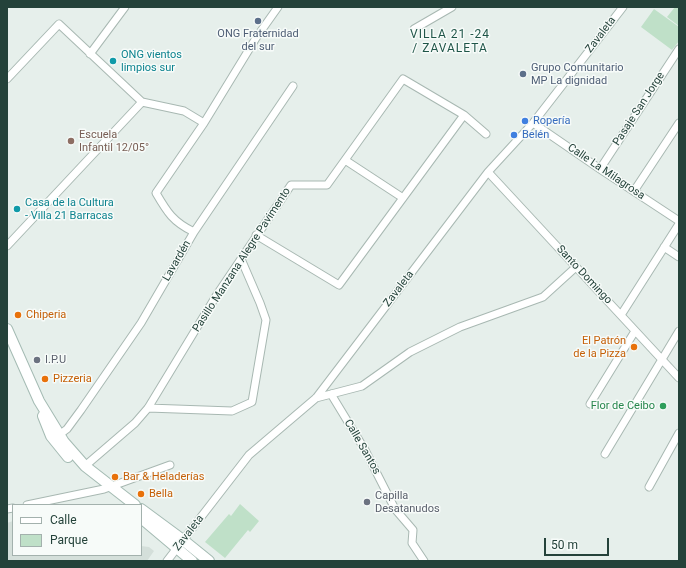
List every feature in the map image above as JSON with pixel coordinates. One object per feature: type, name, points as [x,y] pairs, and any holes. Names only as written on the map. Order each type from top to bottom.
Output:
[{"type":"main road","points":[[7,328],[40,401],[59,435],[85,466],[123,504]]},
{"type":"main road","points":[[40,401],[43,416],[51,436],[57,444],[79,468],[133,504]]},
{"type":"main road","points":[[142,510],[180,544],[192,561]]},
{"type":"main road","points":[[142,519],[208,561]]},
{"type":"street","points":[[90,54],[125,7]]},
{"type":"street","points":[[194,232],[180,226],[166,210],[156,193],[204,123],[256,38],[278,7]]},
{"type":"street","points":[[414,29],[452,7]]},
{"type":"street","name":"Zavaleta","points":[[167,561],[249,455],[316,398],[488,172],[533,123],[623,7]]},
{"type":"street","points":[[7,79],[60,24],[142,102],[184,111],[204,123]]},
{"type":"street","name":"Pasaje San Jorge","points":[[600,169],[678,52]]},
{"type":"street","name":"Pasillo Manzana Alegre Pavimento","points":[[85,466],[135,423],[148,408],[216,296],[291,185],[327,185],[403,79],[464,115],[486,134]]},
{"type":"street","name":"Lavardén","points":[[59,435],[67,429],[81,410],[141,323],[194,232],[293,86]]},
{"type":"street","points":[[7,246],[142,102]]},
{"type":"street","points":[[256,236],[339,286],[464,115]]},
{"type":"street","name":"Calle La Milagrosa","points":[[533,123],[679,222]]},
{"type":"street","points":[[634,191],[679,123]]},
{"type":"street","points":[[345,160],[403,198]]},
{"type":"street","name":"Santo Domingo","points":[[488,172],[679,378]]},
{"type":"street","points":[[620,315],[679,222]]},
{"type":"street","points":[[664,247],[679,256]]},
{"type":"street","points":[[148,408],[232,411],[252,402],[266,320],[241,259]]},
{"type":"street","points":[[316,398],[362,386],[410,352],[460,327],[543,297],[576,267]]},
{"type":"street","points":[[590,404],[635,331]]},
{"type":"street","points":[[605,454],[679,331]]},
{"type":"street","name":"Calle Santos","points":[[331,394],[365,450],[395,509],[413,530],[412,543],[424,561]]},
{"type":"street","points":[[649,487],[679,433]]},
{"type":"street","points":[[32,504],[108,488],[170,465]]},
{"type":"shaded area","points":[[12,521],[12,556],[142,556],[142,546],[149,547],[154,551],[147,561],[7,561],[7,523]]},
{"type":"green space","points":[[675,7],[679,7],[679,26],[667,17]]},
{"type":"green space","points":[[654,9],[679,27],[679,41],[672,50],[641,27]]},
{"type":"green space","points":[[240,504],[259,521],[250,532],[248,530],[225,558],[205,542],[229,514],[231,516]]},
{"type":"place","name":"ONG Fraternidad del sur","points":[[258,21]]},
{"type":"place","name":"ONG vientos limpios sur","points":[[113,61]]},
{"type":"place","name":"Grupo Comunitario MP La dignidad","points":[[523,74]]},
{"type":"place","name":"Ropería","points":[[525,121]]},
{"type":"place","name":"Belén","points":[[514,135]]},
{"type":"place","name":"Escuela Infantil 12/05°","points":[[71,141]]},
{"type":"place","name":"Casa de la Cultura - Villa 21 Barracas","points":[[17,209]]},
{"type":"place","name":"Chiperia","points":[[18,315]]},
{"type":"place","name":"El Patrón de la Pizza","points":[[634,347]]},
{"type":"place","name":"I.P.U","points":[[37,360]]},
{"type":"place","name":"Pizzeria","points":[[45,379]]},
{"type":"place","name":"Flor de Ceibo","points":[[663,406]]},
{"type":"place","name":"Bar & Heladerías","points":[[115,477]]},
{"type":"place","name":"Bella","points":[[141,494]]},
{"type":"place","name":"Capilla Desatanudos","points":[[367,502]]},
{"type":"district","name":"VILLA 21 -24 / ZAVALETA","points":[[450,42]]}]
